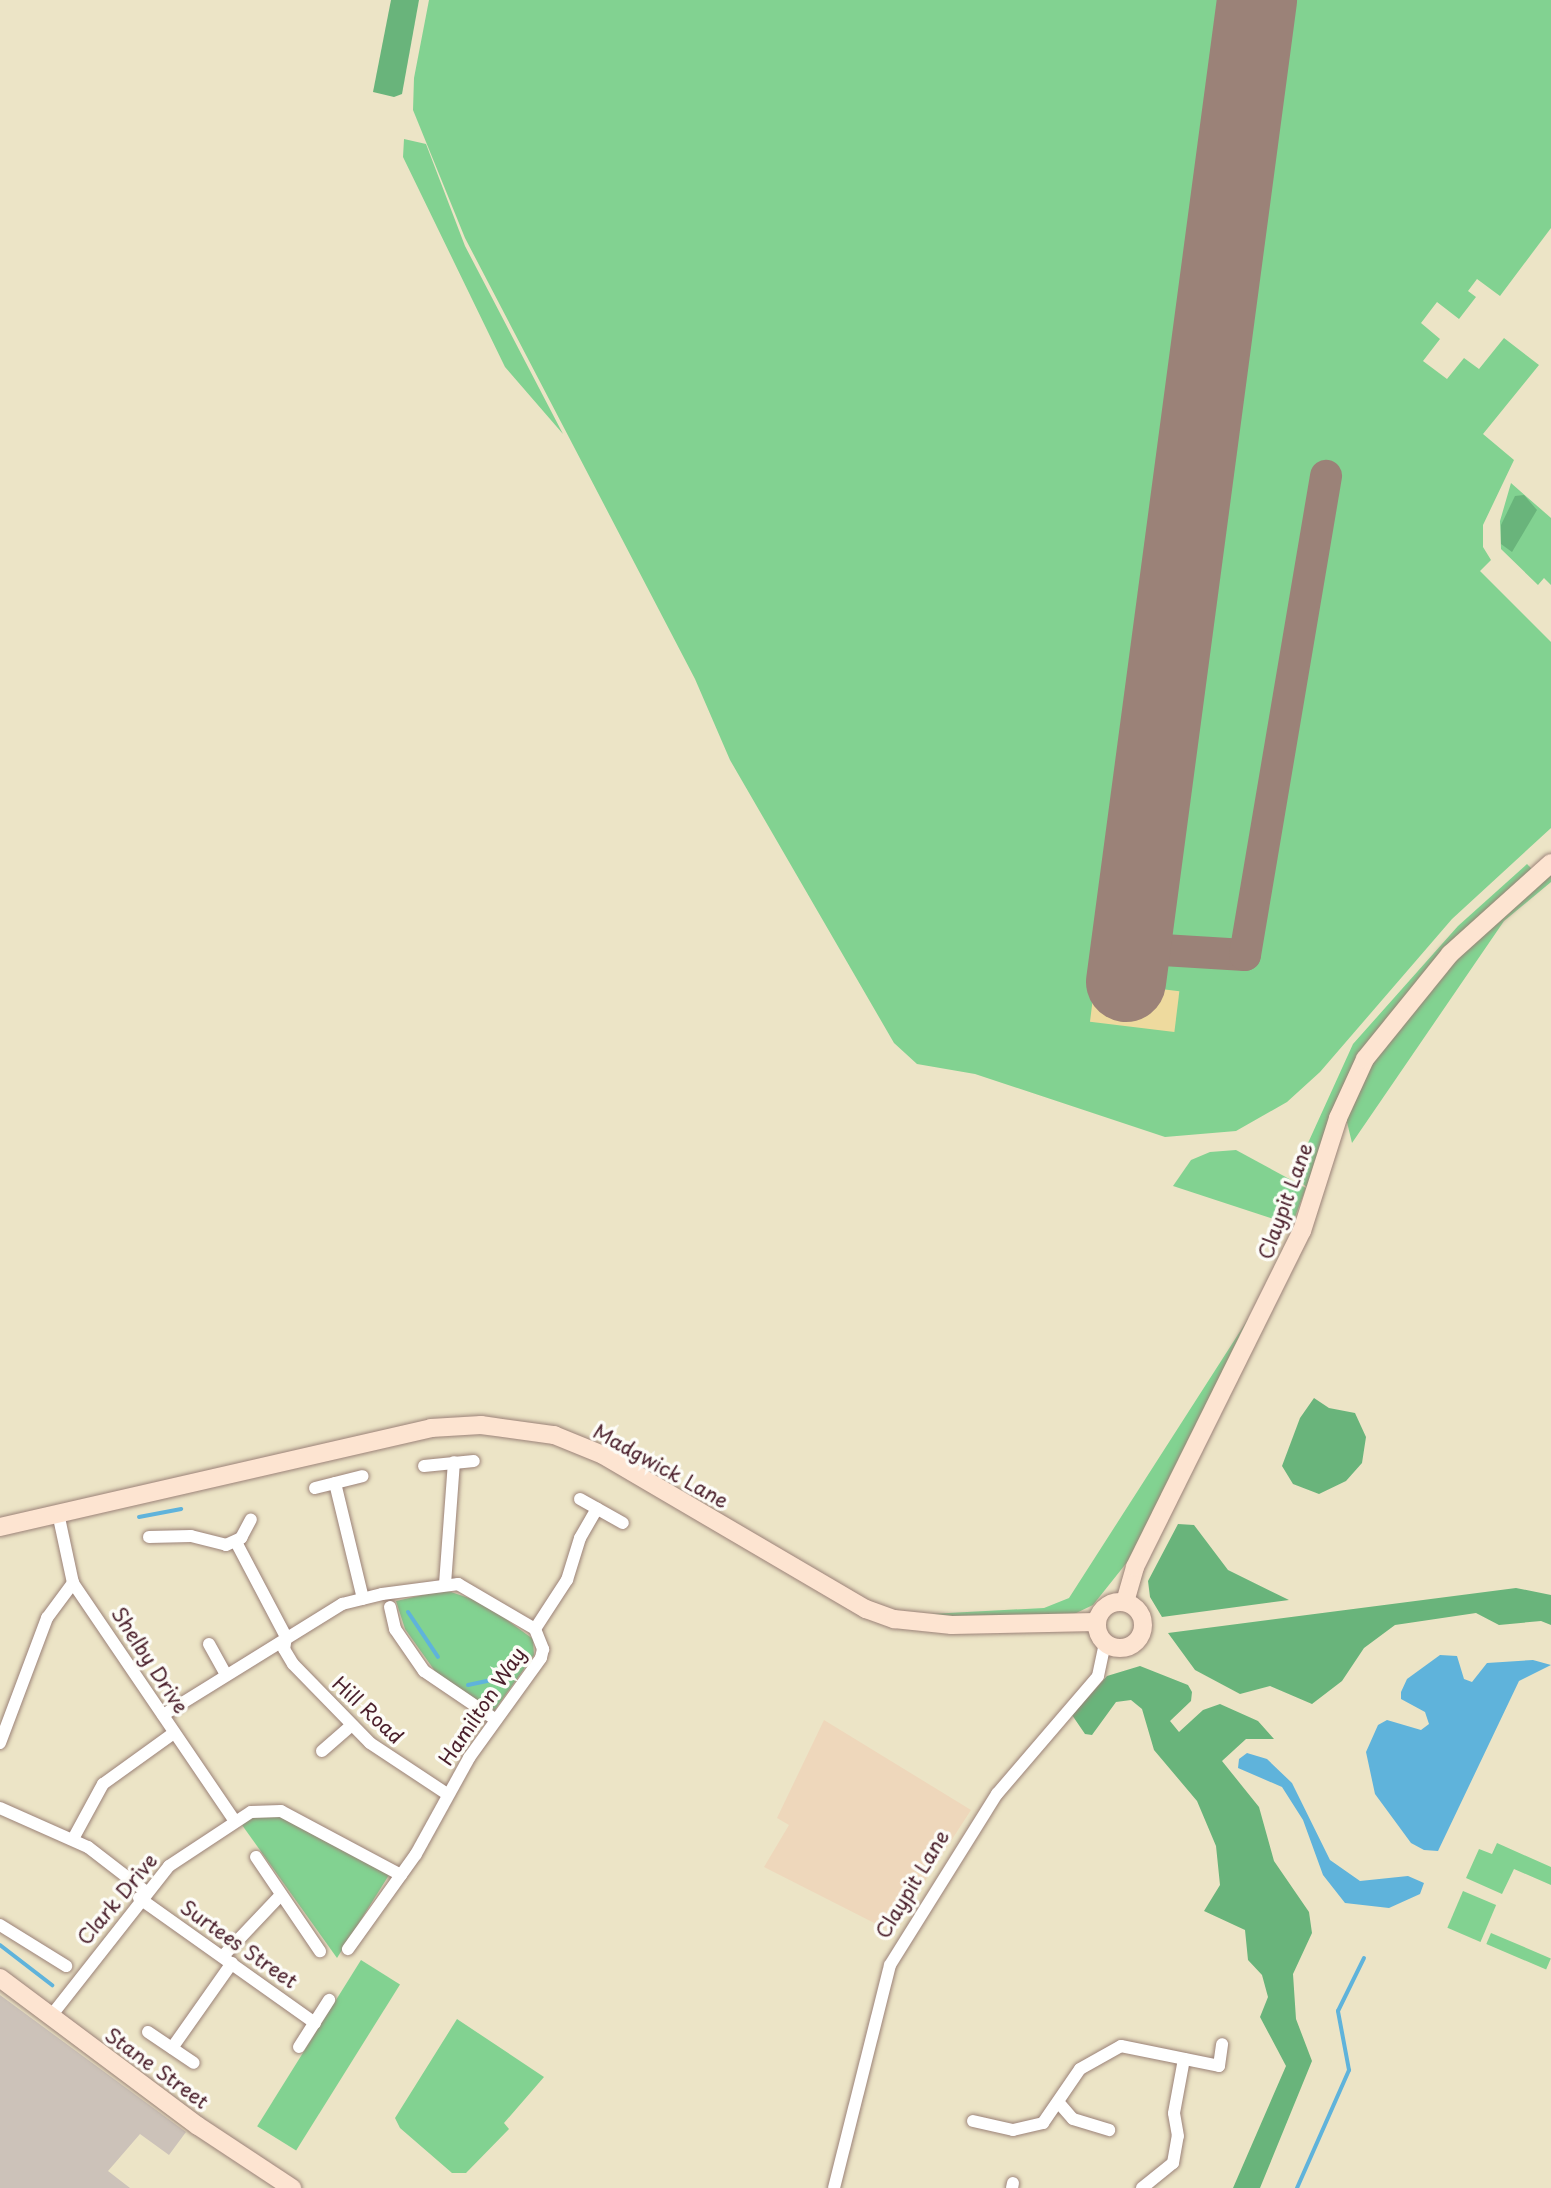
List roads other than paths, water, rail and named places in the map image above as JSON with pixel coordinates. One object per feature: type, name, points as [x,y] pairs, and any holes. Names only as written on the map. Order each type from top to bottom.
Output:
[{"type":"street","name":"Claypit Lane","points":[[1125,1602],[1135,1567],[1302,1231],[1338,1118],[1365,1059],[1450,954],[1551,863]]},
{"type":"street","name":"Madgwick Lane","points":[[0,1527],[431,1428],[481,1425],[554,1435],[603,1455],[866,1609],[894,1619],[966,1625],[1096,1622]]},
{"type":"street","points":[[424,1466],[474,1461]]},
{"type":"street","points":[[445,1584],[454,1462]]},
{"type":"street","points":[[315,1488],[363,1476]]},
{"type":"street","points":[[335,1483],[363,1599]]},
{"type":"street","points":[[580,1499],[623,1523]]},
{"type":"street","points":[[535,1629],[565,1584],[597,1509]]},
{"type":"street","name":"Shelby Drive","points":[[58,1513],[73,1583],[234,1820]]},
{"type":"street","points":[[149,1537],[236,1542],[251,1519]]},
{"type":"street","name":"Hill Road","points":[[236,1542],[286,1637],[287,1656],[351,1726],[387,1756],[447,1794]]},
{"type":"street","points":[[0,1743],[47,1618],[73,1583]]},
{"type":"street","name":"Hamilton Way","points":[[163,1715],[342,1604],[363,1599],[445,1584],[470,1587],[535,1629],[543,1649],[541,1658],[447,1794],[401,1875],[348,1949]]},
{"type":"street","points":[[1125,1602],[1143,1618],[1140,1637],[1125,1648],[1105,1643],[1096,1622],[1107,1605],[1125,1602]]},
{"type":"street","points":[[390,1607],[395,1629],[424,1671],[496,1720]]},
{"type":"street","name":"Claypit Lane","points":[[834,2188],[890,1965],[997,1794],[1098,1676],[1105,1643]]},
{"type":"street","points":[[209,1644],[226,1675]]},
{"type":"street","points":[[322,1751],[351,1726]]},
{"type":"street","points":[[73,1839],[103,1784],[174,1733]]},
{"type":"street","name":"Surtees Street","points":[[0,1808],[73,1839],[228,1960],[315,2023]]},
{"type":"street","name":"Clark Drive","points":[[51,2016],[142,1894],[169,1866],[234,1820],[267,1808],[281,1811],[401,1875]]},
{"type":"street","points":[[256,1857],[279,1897],[320,1951]]},
{"type":"street","points":[[172,2048],[228,1960],[279,1897]]},
{"type":"street","points":[[0,1925],[66,1966]]},
{"type":"street","name":"Stane Street","points":[[0,1978],[292,2188]]},
{"type":"street","points":[[299,2047],[329,2000]]},
{"type":"street","points":[[148,2032],[194,2063]]},
{"type":"street","points":[[973,2121],[1027,2130],[1043,2123],[1059,2103],[1064,2086],[1080,2069],[1121,2046],[1219,2066],[1222,2044]]},
{"type":"street","points":[[1142,2188],[1173,2163],[1178,2136],[1174,2113],[1184,2059]]},
{"type":"street","points":[[1059,2103],[1073,2119],[1109,2130]]},
{"type":"water","points":[[1440,1655],[1457,1656],[1464,1679],[1472,1682],[1487,1663],[1533,1660],[1551,1665],[1519,1681],[1438,1851],[1424,1850],[1411,1843],[1375,1794],[1366,1752],[1378,1725],[1387,1720],[1421,1730],[1429,1724],[1425,1712],[1401,1699],[1401,1692],[1407,1679]]},
{"type":"water","points":[[1247,1753],[1267,1759],[1292,1783],[1330,1860],[1360,1881],[1408,1876],[1424,1883],[1420,1894],[1389,1908],[1345,1903],[1323,1875],[1303,1820],[1282,1787],[1238,1768],[1239,1759]]},
{"type":"waterway","points":[[139,1517],[181,1509]]},
{"type":"waterway","points":[[408,1612],[438,1657]]},
{"type":"waterway","points":[[468,1685],[491,1680],[504,1663]]},
{"type":"waterway","points":[[0,1945],[52,1985]]},
{"type":"waterway","points":[[1297,2188],[1349,2070],[1338,2011],[1364,1958]]}]
